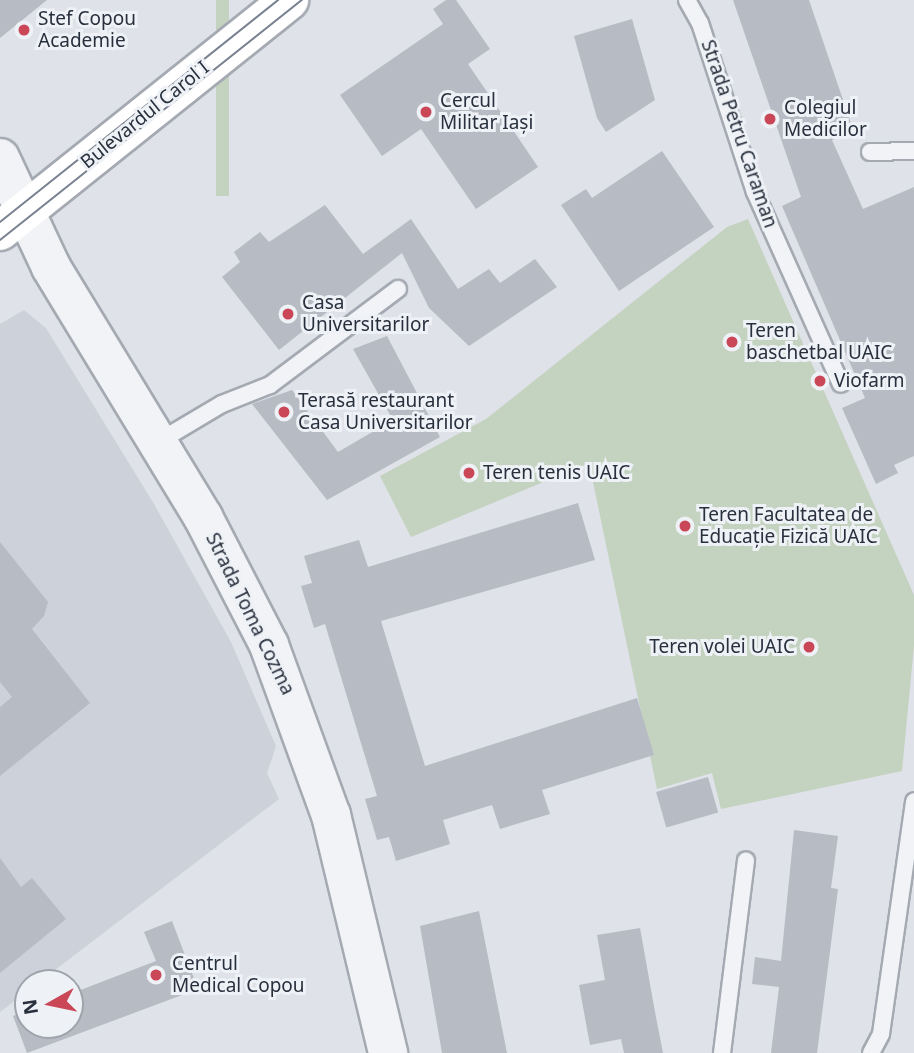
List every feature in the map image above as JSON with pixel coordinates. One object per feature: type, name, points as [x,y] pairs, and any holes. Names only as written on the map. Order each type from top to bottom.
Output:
[{"type":"main road","name":"Bulevardul Carol I","points":[[12,221],[289,0]]},
{"type":"street","name":"Strada Toma Cozma","points":[[0,158],[12,221],[51,267],[158,442],[246,598],[294,704],[331,815],[388,1053]]},
{"type":"lane","name":"Strada Petru Caraman","points":[[687,0],[700,23],[755,192],[841,384]]},
{"type":"lane","points":[[870,152],[914,150]]},
{"type":"lane","points":[[158,442],[222,404],[270,384],[398,289]]},
{"type":"lane","points":[[871,1053],[881,1034],[914,802]]},
{"type":"lane","points":[[722,1053],[746,860]]},
{"type":"shaded area","points":[[24,310],[46,328],[154,504],[231,642],[276,746],[267,773],[279,799],[56,969],[14,969],[14,1002],[0,1012],[0,324]]},
{"type":"green space","points":[[216,0],[229,0],[229,196],[216,196]]},
{"type":"green space","points":[[748,219],[914,595],[914,646],[902,771],[721,809],[712,773],[657,789],[589,463],[411,537],[380,476],[486,419],[727,227]]},
{"type":"building","points":[[0,0],[47,0],[0,38]]},
{"type":"building","name":"Cercul Militar Iași","points":[[446,0],[456,0],[490,49],[468,64],[538,167],[476,209],[421,129],[382,156],[340,95],[443,24],[433,9]]},
{"type":"building","points":[[733,0],[809,0],[854,132],[832,140],[863,209],[914,187],[914,456],[894,465],[898,473],[876,484],[842,408],[865,398],[782,206],[801,197]]},
{"type":"building","points":[[632,19],[655,100],[606,132],[597,118],[574,36]]},
{"type":"building","points":[[662,151],[714,227],[619,291],[561,205],[586,189],[592,198]]},
{"type":"building","points":[[325,205],[363,254],[411,219],[458,289],[489,269],[500,283],[535,259],[557,287],[469,346],[429,308],[402,253],[279,350],[222,277],[240,262],[234,252],[260,232],[269,242]]},
{"type":"building","name":"Terasă restaurant Casa Universitarilor","points":[[387,336],[440,437],[327,500],[252,404],[292,390],[338,452],[393,420],[353,349]]},
{"type":"building","points":[[578,503],[595,560],[381,621],[425,766],[637,698],[654,755],[542,790],[550,814],[500,829],[492,805],[443,820],[450,844],[396,861],[389,837],[377,840],[365,799],[377,796],[325,624],[314,628],[301,586],[312,583],[304,556],[359,540],[368,567]]},
{"type":"building","points":[[0,542],[48,602],[44,616],[32,629],[90,703],[0,776],[0,707],[12,697],[0,682]]},
{"type":"building","points":[[708,777],[718,813],[666,827],[656,792]]},
{"type":"building","points":[[794,830],[838,836],[831,888],[838,889],[817,1053],[771,1053],[779,987],[752,984],[755,957],[781,961]]},
{"type":"building","points":[[0,858],[21,887],[32,878],[66,919],[0,973]]},
{"type":"building","points":[[479,911],[507,1053],[442,1053],[420,926]]},
{"type":"building","name":"Centrul Medical Copou","points":[[172,921],[198,989],[84,1032],[84,989],[156,961],[144,932]]},
{"type":"building","points":[[640,928],[663,1053],[624,1053],[621,1039],[590,1045],[579,985],[605,980],[597,935]]},
{"type":"building","name":"Centrul Medical Copou","points":[[22,1039],[64,1039],[27,1053]]},
{"type":"tram line","points":[[0,222],[278,0]]},
{"type":"tram line","points":[[0,240],[302,0]]},
{"type":"place","name":"Stef Copou Academie","points":[[24,30]]},
{"type":"place","name":"Cercul Militar Iași","points":[[426,112]]},
{"type":"place","name":"Colegiul Medicilor","points":[[770,119]]},
{"type":"place","name":"Casa Universitarilor","points":[[288,314]]},
{"type":"place","name":"Teren baschetbal UAIC","points":[[732,342]]},
{"type":"place","name":"Viofarm","points":[[820,381]]},
{"type":"place","name":"Terasă restaurant Casa Universitarilor","points":[[284,412]]},
{"type":"place","name":"Teren tenis UAIC","points":[[469,473]]},
{"type":"place","name":"Teren Facultatea de Educație Fizică UAIC","points":[[685,526]]},
{"type":"place","name":"Teren volei UAIC","points":[[809,647]]},
{"type":"place","name":"Centrul Medical Copou","points":[[156,975]]}]
